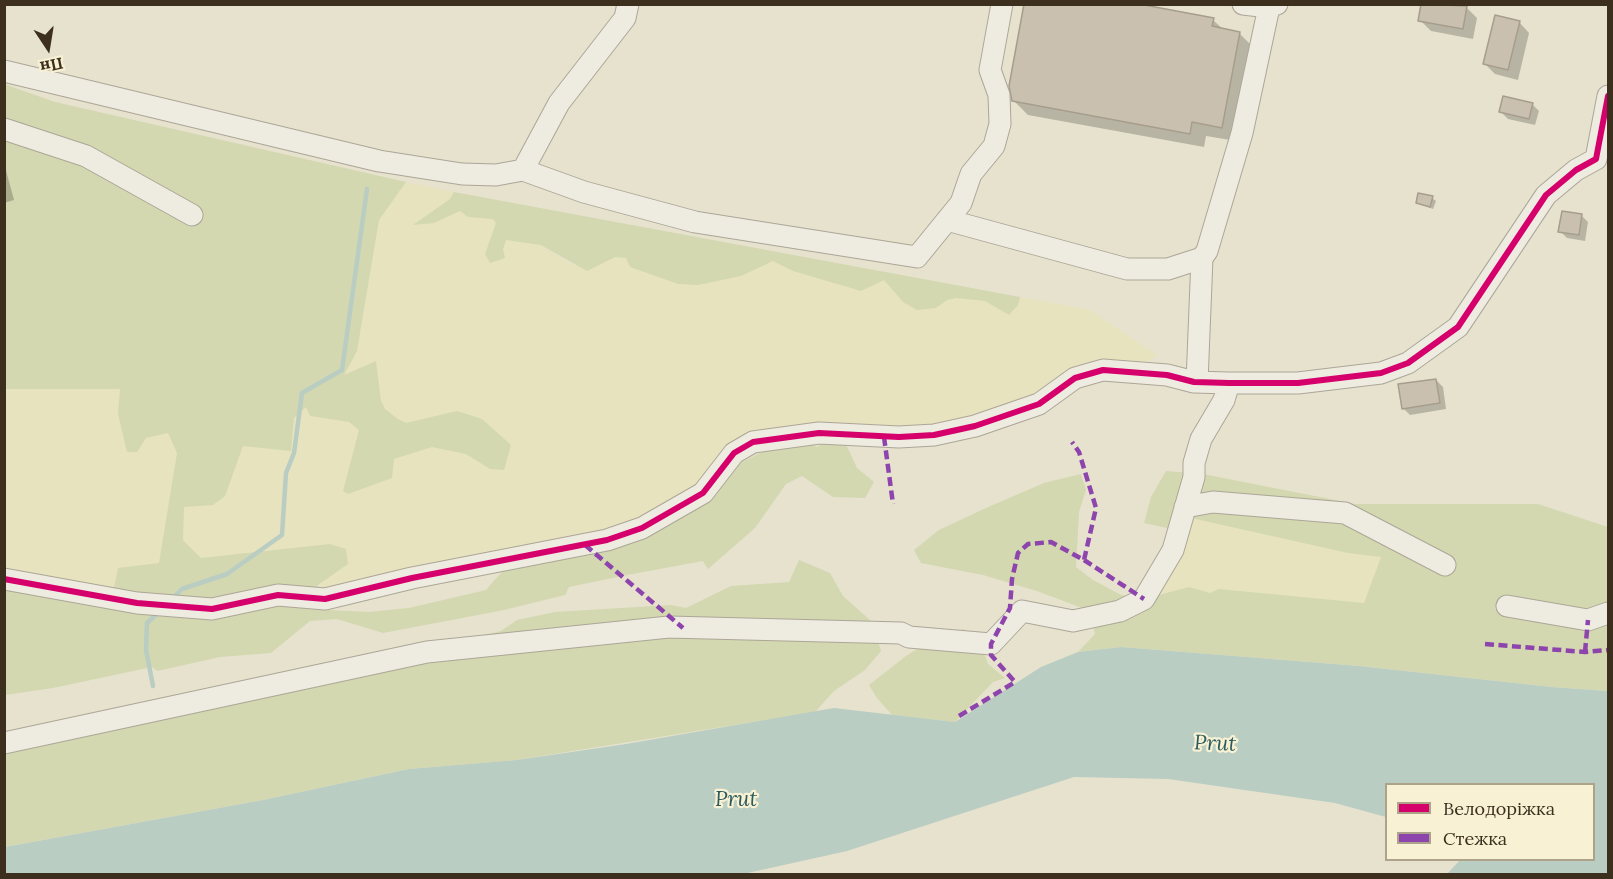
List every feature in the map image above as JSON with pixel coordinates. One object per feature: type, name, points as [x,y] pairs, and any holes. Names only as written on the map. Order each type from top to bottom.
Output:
[{"type":"street","points":[[523,170],[559,103],[625,18],[628,4]]},
{"type":"street","points":[[4,71],[379,161],[462,174],[496,175],[523,170],[584,192],[695,222],[917,257],[961,203],[971,174],[994,146],[1000,124],[999,95],[990,70],[1002,4]]},
{"type":"street","points":[[1197,382],[1202,258],[1207,251],[1242,132],[1273,6],[1243,4]]},
{"type":"street","points":[[4,579],[137,603],[212,609],[278,595],[325,599],[616,537],[652,522],[703,493],[734,453],[753,442],[819,433],[899,437],[934,435],[975,426],[1039,404],[1075,378],[1103,370],[1167,375],[1197,382],[1298,383],[1360,377],[1408,363],[1431,349],[1458,327],[1546,195],[1576,170],[1596,159],[1608,96]]},
{"type":"street","points":[[4,129],[86,156],[192,215]]},
{"type":"street","points":[[947,220],[1127,270],[1168,270],[1202,258]]},
{"type":"street","points":[[4,743],[427,652],[669,627],[901,633],[909,638],[991,644],[1022,611],[1073,621],[1119,611],[1144,599],[1173,550],[1201,439],[1224,400],[1229,383]]},
{"type":"street","points":[[1185,507],[1213,502],[1345,513],[1445,565]]},
{"type":"street","points":[[1507,606],[1588,620],[1608,613]]},
{"type":"shaded area","points":[[406,182],[454,192],[450,199],[415,225],[434,223],[460,211],[468,217],[493,219],[497,223],[485,254],[503,249],[505,240],[521,241],[541,245],[573,265],[604,263],[615,257],[626,258],[630,267],[678,284],[698,285],[763,266],[773,260],[793,271],[814,277],[875,283],[884,280],[903,302],[936,308],[947,300],[956,298],[985,301],[1009,315],[1018,305],[1020,297],[1090,310],[1157,355],[1147,362],[1120,360],[1072,373],[1036,398],[933,430],[766,431],[696,489],[667,507],[604,533],[316,591],[327,577],[348,564],[330,544],[201,558],[183,540],[184,506],[192,507],[243,446],[294,418],[357,351],[379,220]]},
{"type":"shaded area","points":[[4,389],[120,389],[118,414],[137,452],[146,438],[169,433],[177,453],[159,564],[117,595],[5,573]]},
{"type":"shaded area","points":[[1191,518],[1348,553],[1382,557],[1365,603],[1219,589],[1210,593],[1189,587],[1161,595]]},
{"type":"green space","points":[[4,84],[55,102],[406,182],[379,220],[357,351],[344,375],[376,361],[381,401],[385,409],[398,419],[406,423],[457,411],[482,419],[511,445],[504,470],[490,469],[466,454],[432,447],[394,459],[392,478],[348,494],[343,491],[359,430],[349,422],[310,416],[306,407],[294,418],[291,451],[243,446],[225,496],[213,505],[184,507],[183,540],[201,558],[330,544],[346,549],[348,564],[318,585],[307,609],[369,612],[409,608],[486,590],[513,563],[609,545],[724,471],[774,446],[811,443],[817,447],[833,437],[843,438],[857,468],[874,482],[865,498],[833,497],[802,476],[786,484],[755,528],[708,569],[703,561],[627,575],[569,587],[565,595],[504,610],[383,633],[337,619],[310,621],[271,653],[220,657],[157,671],[152,667],[53,688],[5,695],[5,585],[120,604],[114,588],[118,568],[159,563],[177,453],[168,433],[146,438],[137,452],[127,452],[118,414],[120,389],[5,389]]},
{"type":"green space","points":[[454,192],[1020,297],[1018,305],[1009,315],[985,301],[956,298],[947,300],[936,308],[917,310],[903,302],[884,280],[861,291],[793,271],[773,261],[741,276],[698,285],[678,284],[630,267],[626,258],[615,257],[587,271],[541,245],[506,240],[503,249],[505,258],[490,263],[485,254],[496,223],[493,219],[468,217],[460,211],[434,223],[413,225],[450,199]]},
{"type":"green space","points":[[1166,471],[1203,474],[1355,504],[1538,504],[1608,527],[1608,691],[1359,666],[1121,647],[1078,652],[1095,634],[1090,611],[1037,591],[983,575],[921,563],[914,550],[939,530],[986,508],[1044,483],[1081,474],[1086,490],[1079,512],[1076,567],[1093,580],[1121,595],[1144,599],[1189,587],[1210,593],[1219,589],[1364,603],[1381,557],[1348,553],[1191,518],[1186,532],[1144,523],[1151,497]]},
{"type":"green space","points":[[799,560],[830,573],[843,596],[872,622],[881,651],[865,670],[834,691],[815,712],[517,760],[409,769],[263,800],[5,847],[5,735],[456,642],[501,631],[517,620],[555,612],[671,605],[686,608],[731,586],[789,582]]},
{"type":"green space","points":[[963,629],[978,637],[988,664],[1005,678],[993,682],[955,722],[892,715],[869,685],[906,656],[935,638]]},
{"type":"water","name":"Prut","points":[[1121,647],[1359,666],[1608,691],[1608,874],[1447,874],[1459,861],[1595,861],[1595,783],[1385,783],[1385,817],[1335,803],[1168,779],[1074,777],[847,851],[743,874],[5,874],[5,847],[263,800],[409,769],[517,760],[626,744],[834,708],[955,722],[1041,667],[1078,652]]},
{"type":"building","points":[[1024,4],[1139,4],[1214,18],[1212,26],[1240,32],[1222,128],[1192,122],[1190,134],[1012,101],[1009,86]]},
{"type":"building","points":[[1421,4],[1467,6],[1463,29],[1418,21]]},
{"type":"building","points":[[1495,15],[1520,21],[1508,70],[1483,64]]},
{"type":"building","points":[[1503,96],[1533,103],[1529,119],[1499,112]]},
{"type":"building","points":[[1418,193],[1433,196],[1430,207],[1416,203]]},
{"type":"building","points":[[1562,211],[1582,214],[1579,235],[1558,232]]},
{"type":"building","points":[[1436,379],[1440,403],[1402,409],[1398,384]]},
{"type":"waterway","points":[[172,599],[182,589],[227,574],[282,535],[286,473],[294,453],[302,393],[342,370],[367,189]]},
{"type":"waterway","points":[[153,686],[146,650],[147,623],[158,613]]},
{"type":"marked path","points":[[884,437],[893,504]]},
{"type":"marked path","points":[[959,716],[1015,682],[991,655],[991,644],[1010,608],[1012,579],[1018,553],[1028,544],[1051,542],[1084,560],[1096,508],[1079,452],[1072,442]]},
{"type":"marked path","points":[[585,545],[683,628]]},
{"type":"marked path","points":[[1084,560],[1144,599]]},
{"type":"marked path","points":[[1585,652],[1588,620]]},
{"type":"marked path","points":[[1485,644],[1585,652],[1608,650]]},
{"type":"cycle path","points":[[4,579],[137,603],[212,609],[278,595],[325,599],[412,578],[607,540],[642,528],[703,493],[734,453],[753,442],[819,433],[899,437],[934,435],[975,426],[1039,404],[1075,378],[1103,370],[1167,375],[1194,382],[1229,383],[1298,383],[1381,373],[1408,363],[1458,327],[1546,195],[1576,170],[1596,159],[1608,96]]}]
